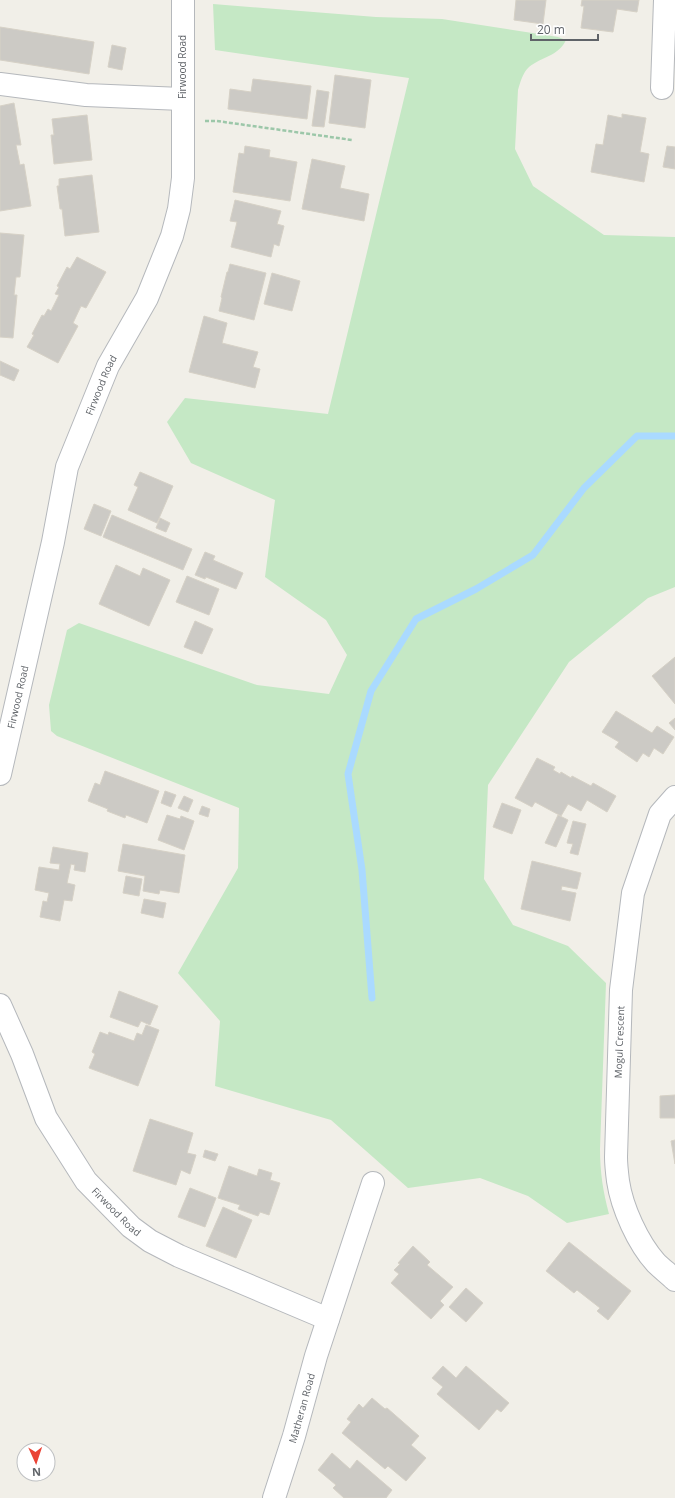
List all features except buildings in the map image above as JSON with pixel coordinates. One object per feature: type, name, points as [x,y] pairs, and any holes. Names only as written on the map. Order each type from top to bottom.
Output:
[{"type":"street","name":"Firwood Road","points":[[0,774],[53,542],[67,467],[108,366],[147,298],[172,236],[179,210],[183,178],[183,0]]},
{"type":"street","points":[[662,88],[665,0]]},
{"type":"street","points":[[0,84],[86,94],[182,99]]},
{"type":"street","name":"Mogul Crescent","points":[[675,797],[660,814],[633,893],[620,990],[616,1156],[618,1182],[621,1196],[632,1224],[646,1249],[657,1263],[675,1280]]},
{"type":"street","name":"Firwood Road","points":[[0,1005],[22,1054],[46,1118],[86,1181],[131,1227],[150,1241],[179,1256],[328,1319]]},
{"type":"street","name":"Matheran Road","points":[[274,1498],[328,1319],[373,1183]]},
{"type":"path","points":[[217,121],[352,140]]},
{"type":"green space","points":[[213,4],[376,17],[442,19],[558,37],[566,40],[559,50],[527,69],[518,90],[515,149],[533,186],[604,235],[675,237],[675,587],[648,598],[569,662],[488,785],[484,879],[513,925],[568,946],[606,983],[600,1149],[602,1182],[609,1214],[567,1223],[528,1196],[480,1178],[408,1188],[331,1120],[215,1086],[220,1021],[178,973],[238,868],[239,808],[57,736],[51,731],[49,705],[67,630],[79,623],[257,685],[329,694],[347,655],[326,620],[265,577],[275,500],[191,463],[167,422],[185,398],[328,414],[409,78],[215,50]]},
{"type":"waterway","points":[[372,998],[362,870],[348,774],[371,691],[416,619],[476,589],[533,555],[584,488],[637,436],[675,436]]}]
